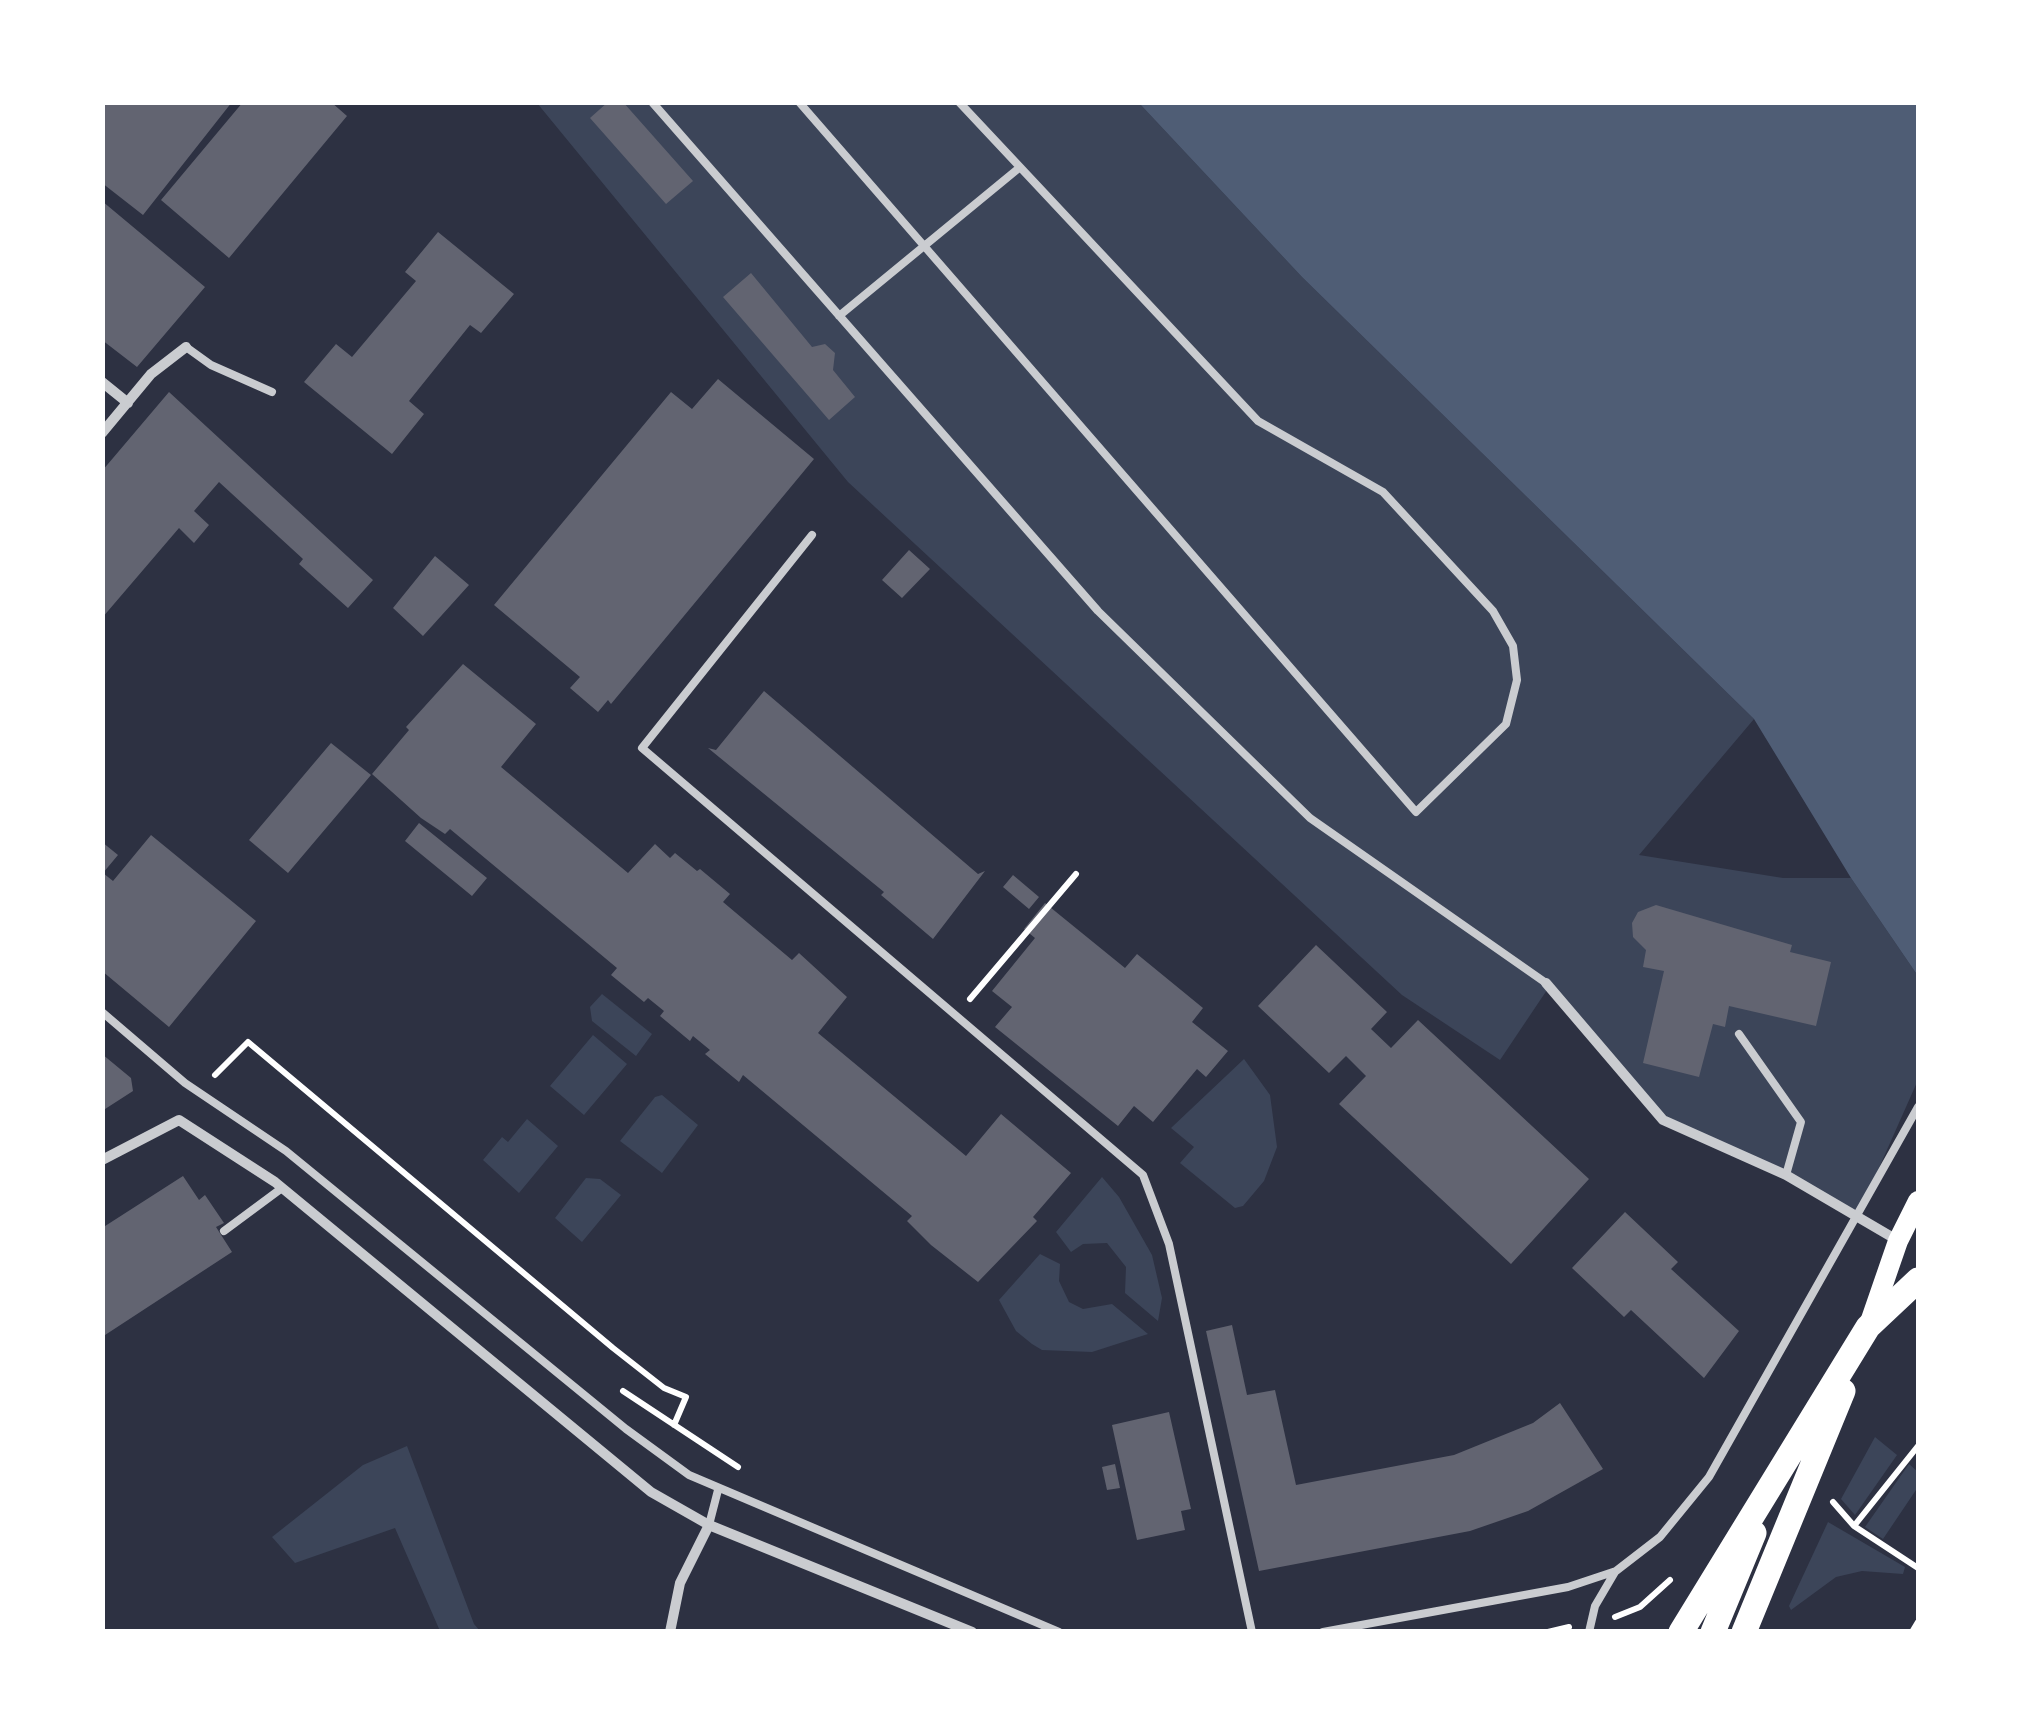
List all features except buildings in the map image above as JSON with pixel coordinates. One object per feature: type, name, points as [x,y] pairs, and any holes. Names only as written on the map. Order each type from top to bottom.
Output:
[{"type":"main road","points":[[1744,1632],[1868,1327],[1898,1241],[1918,1201]]},
{"type":"main road","points":[[1681,1632],[1868,1327],[1918,1280]]},
{"type":"main road","points":[[1713,1632],[1777,1472]]},
{"type":"street","points":[[102,432],[150,374],[186,347]]},
{"type":"street","points":[[102,382],[128,402]]},
{"type":"street","points":[[1546,983],[1663,1120],[1786,1175],[1898,1241]]},
{"type":"street","points":[[102,1160],[179,1120],[282,1188],[636,1480],[709,1525],[972,1632]]},
{"type":"street","points":[[670,1632],[680,1584],[709,1525]]},
{"type":"lane","points":[[652,102],[1098,610],[1310,818],[1546,983]]},
{"type":"lane","points":[[799,102],[1416,812],[1506,724],[1517,680],[1514,646],[1492,611],[1382,492],[1258,422],[959,102]]},
{"type":"lane","points":[[839,316],[1019,168]]},
{"type":"lane","points":[[186,347],[211,365],[272,392]]},
{"type":"lane","points":[[812,535],[642,748],[1143,1175],[1169,1244],[1252,1632]]},
{"type":"lane","points":[[102,1012],[185,1083],[286,1151],[626,1429],[718,1490],[1060,1632]]},
{"type":"lane","points":[[1739,1034],[1801,1122],[1786,1175]]},
{"type":"lane","points":[[1323,1632],[1568,1587],[1616,1570],[1660,1538],[1709,1477],[1918,1107]]},
{"type":"lane","points":[[224,1231],[282,1188]]},
{"type":"lane","points":[[709,1525],[718,1490]]},
{"type":"lane","points":[[1588,1632],[1595,1606],[1616,1570]]},
{"type":"path","points":[[957,1015],[1076,874]]},
{"type":"path","points":[[214,1075],[248,1042],[613,1348],[664,1388],[686,1397],[674,1426],[752,1476]]},
{"type":"path","points":[[1854,1526],[1918,1446]]},
{"type":"path","points":[[1808,1476],[1854,1526],[1918,1568]]},
{"type":"path","points":[[1912,1632],[1918,1622]]},
{"type":"shaded area","points":[[537,103],[1139,103],[1302,277],[1754,719],[1639,855],[1783,878],[1851,878],[1918,976],[1918,1080],[1858,1215],[1663,1120],[1549,987],[1500,1060],[1402,995],[848,482]]},
{"type":"shaded area","points":[[1139,103],[1918,103],[1918,976],[1851,878],[1754,719],[1302,277]]},
{"type":"shaded area","points":[[602,994],[652,1034],[636,1056],[592,1021],[590,1007]]},
{"type":"shaded area","points":[[593,1035],[627,1064],[584,1115],[550,1086]]},
{"type":"shaded area","points":[[1244,1059],[1270,1095],[1277,1147],[1264,1181],[1243,1206],[1235,1208],[1180,1163],[1194,1147],[1171,1128]]},
{"type":"shaded area","points":[[662,1095],[698,1125],[662,1173],[620,1141],[655,1097]]},
{"type":"shaded area","points":[[527,1119],[558,1146],[519,1193],[483,1160],[502,1137],[508,1142]]},
{"type":"shaded area","points":[[1102,1177],[1119,1197],[1152,1255],[1162,1298],[1158,1321],[1125,1293],[1126,1267],[1107,1243],[1083,1244],[1071,1252],[1056,1232]]},
{"type":"shaded area","points":[[586,1178],[600,1179],[621,1195],[582,1242],[555,1218]]},
{"type":"shaded area","points":[[1040,1254],[1060,1264],[1059,1281],[1069,1302],[1083,1309],[1112,1304],[1148,1334],[1092,1352],[1042,1350],[1032,1344],[1016,1331],[999,1300]]},
{"type":"shaded area","points":[[1875,1437],[1897,1455],[1855,1515],[1841,1499]]},
{"type":"shaded area","points":[[407,1446],[474,1624],[480,1631],[440,1631],[395,1528],[295,1563],[272,1537],[363,1465]]},
{"type":"shaded area","points":[[1909,1464],[1918,1472],[1918,1487],[1883,1539],[1865,1527]]},
{"type":"shaded area","points":[[1828,1522],[1905,1567],[1903,1574],[1862,1571],[1836,1577],[1791,1610],[1789,1606]]}]
